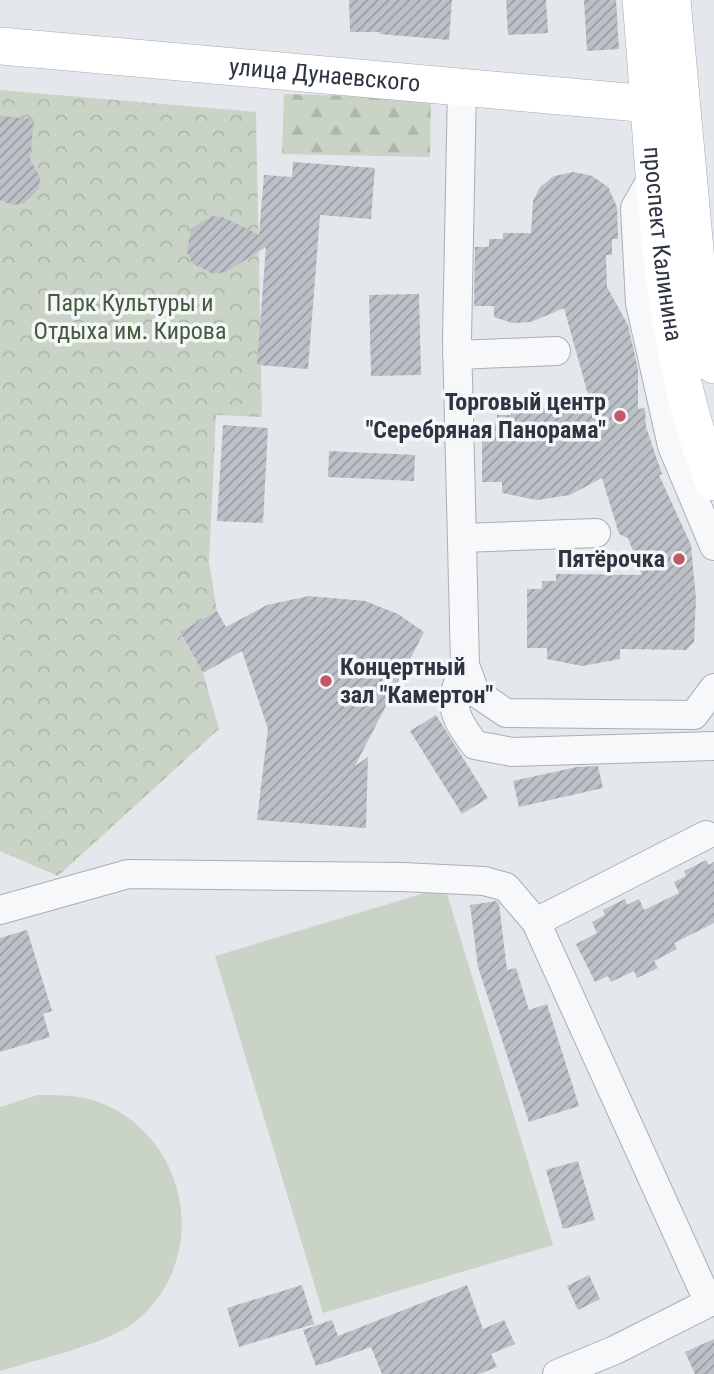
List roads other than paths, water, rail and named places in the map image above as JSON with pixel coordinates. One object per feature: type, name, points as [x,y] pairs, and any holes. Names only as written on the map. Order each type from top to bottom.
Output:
[{"type":"main road","name":"проспект Калинина","points":[[641,0],[655,173],[680,371],[698,444],[714,482]]},
{"type":"main road","name":"проспект Калинина","points":[[672,0],[696,261],[714,365]]},
{"type":"main road","name":"улица Дунаевского","points":[[0,46],[650,104]]},
{"type":"street","points":[[462,87],[457,355],[465,665],[475,692],[506,713],[694,715],[714,688]]},
{"type":"street","points":[[655,173],[635,208],[640,303],[672,446],[714,545]]},
{"type":"street","points":[[457,355],[556,351]]},
{"type":"street","points":[[462,538],[596,533]]},
{"type":"street","points":[[465,665],[452,694],[457,721],[474,745],[512,752],[714,746]]},
{"type":"street","points":[[536,922],[706,835]]},
{"type":"street","points":[[0,910],[128,874],[402,877],[484,881],[506,887],[536,922],[711,1302],[612,1362],[557,1374]]},
{"type":"place","name":"Торговый центр \"Серебряная Панорама\"","points":[[620,416]]},
{"type":"place","name":"Пятёрочка","points":[[679,559]]},
{"type":"place","name":"Концертный зал \"Камертон\"","points":[[326,681]]},
{"type":"park label","name":"Парк Культуры и Отдыха им. Кирова","points":[[130,317]]}]
